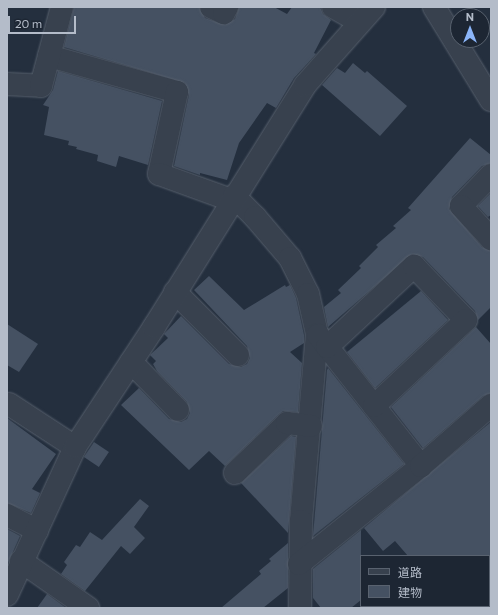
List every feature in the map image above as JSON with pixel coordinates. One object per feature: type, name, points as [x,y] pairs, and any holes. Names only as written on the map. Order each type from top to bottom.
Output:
[{"type":"street","points":[[7,84],[41,86],[62,7]]},
{"type":"street","points":[[211,7],[224,13],[227,7]]},
{"type":"street","points":[[7,596],[21,561],[75,447],[131,362],[232,198],[305,84],[367,15],[333,7]]},
{"type":"street","points":[[434,7],[487,87]]},
{"type":"street","points":[[49,56],[177,92],[159,174],[232,198],[255,217],[290,258],[308,294],[322,340],[421,466]]},
{"type":"street","points":[[491,175],[461,206],[491,239]]},
{"type":"street","points":[[300,608],[299,564],[311,426],[322,340],[414,266],[466,320],[374,406]]},
{"type":"street","points":[[175,292],[238,355]]},
{"type":"street","points":[[131,362],[178,410]]},
{"type":"street","points":[[9,404],[75,447]]},
{"type":"street","points":[[299,564],[421,466],[491,405]]},
{"type":"street","points":[[235,473],[287,423],[311,426]]},
{"type":"street","points":[[7,515],[37,530]]},
{"type":"street","points":[[21,561],[88,608]]},
{"type":"building","points":[[74,7],[199,7],[205,18],[225,25],[235,19],[239,7],[274,7],[287,14],[292,7],[320,7],[323,14],[331,20],[314,53],[316,54],[294,78],[276,108],[267,103],[239,143],[227,180],[200,173],[200,175],[174,166],[189,95],[185,83],[64,47]]},
{"type":"building","points":[[353,63],[365,73],[367,71],[407,106],[380,136],[322,85],[337,68],[345,73]]},
{"type":"building","points":[[58,71],[162,101],[148,165],[119,156],[116,167],[97,161],[98,155],[76,149],[77,147],[68,145],[69,141],[44,135],[49,107],[43,105],[53,90]]},
{"type":"building","points":[[470,138],[491,155],[491,163],[482,166],[452,197],[449,209],[482,247],[491,251],[491,307],[478,320],[475,311],[423,257],[412,254],[328,327],[324,307],[341,293],[338,290],[361,268],[359,266],[378,247],[376,245],[396,228],[393,226],[411,210],[408,208]]},
{"type":"building","points":[[491,193],[491,215],[488,217],[478,206]]},
{"type":"building","points":[[209,276],[244,310],[285,285],[286,287],[290,285],[296,298],[304,335],[304,343],[290,352],[302,363],[298,412],[283,411],[225,466],[209,451],[189,470],[121,405],[139,388],[169,419],[181,422],[187,419],[190,413],[187,402],[157,371],[153,364],[156,361],[150,355],[168,338],[164,334],[181,316],[229,364],[241,367],[247,364],[250,358],[247,346],[194,290]]},
{"type":"building","points":[[421,291],[448,320],[375,388],[347,352]]},
{"type":"building","points":[[7,324],[38,344],[19,372],[7,365]]},
{"type":"building","points":[[476,327],[491,344],[491,393],[483,396],[423,448],[391,407]]},
{"type":"building","points":[[328,368],[404,464],[313,536],[327,370]]},
{"type":"building","points":[[7,418],[56,454],[32,489],[40,493],[31,513],[7,503]]},
{"type":"building","points":[[491,422],[491,556],[407,555],[395,541],[383,551],[364,528]]},
{"type":"building","points":[[291,436],[296,437],[288,533],[241,483]]},
{"type":"building","points":[[94,442],[109,452],[99,467],[84,457]]},
{"type":"building","points":[[140,499],[149,506],[134,527],[145,538],[130,554],[121,546],[85,591],[61,574],[67,565],[64,562],[76,545],[80,547],[90,532],[102,540]]},
{"type":"building","points":[[7,529],[20,536],[7,565]]},
{"type":"building","points":[[361,530],[360,601],[351,608],[321,608],[313,598],[313,569]]},
{"type":"building","points":[[288,543],[288,588],[263,608],[221,608],[261,574],[259,571],[271,561],[269,559]]},
{"type":"building","points":[[47,594],[66,608],[37,608]]}]
